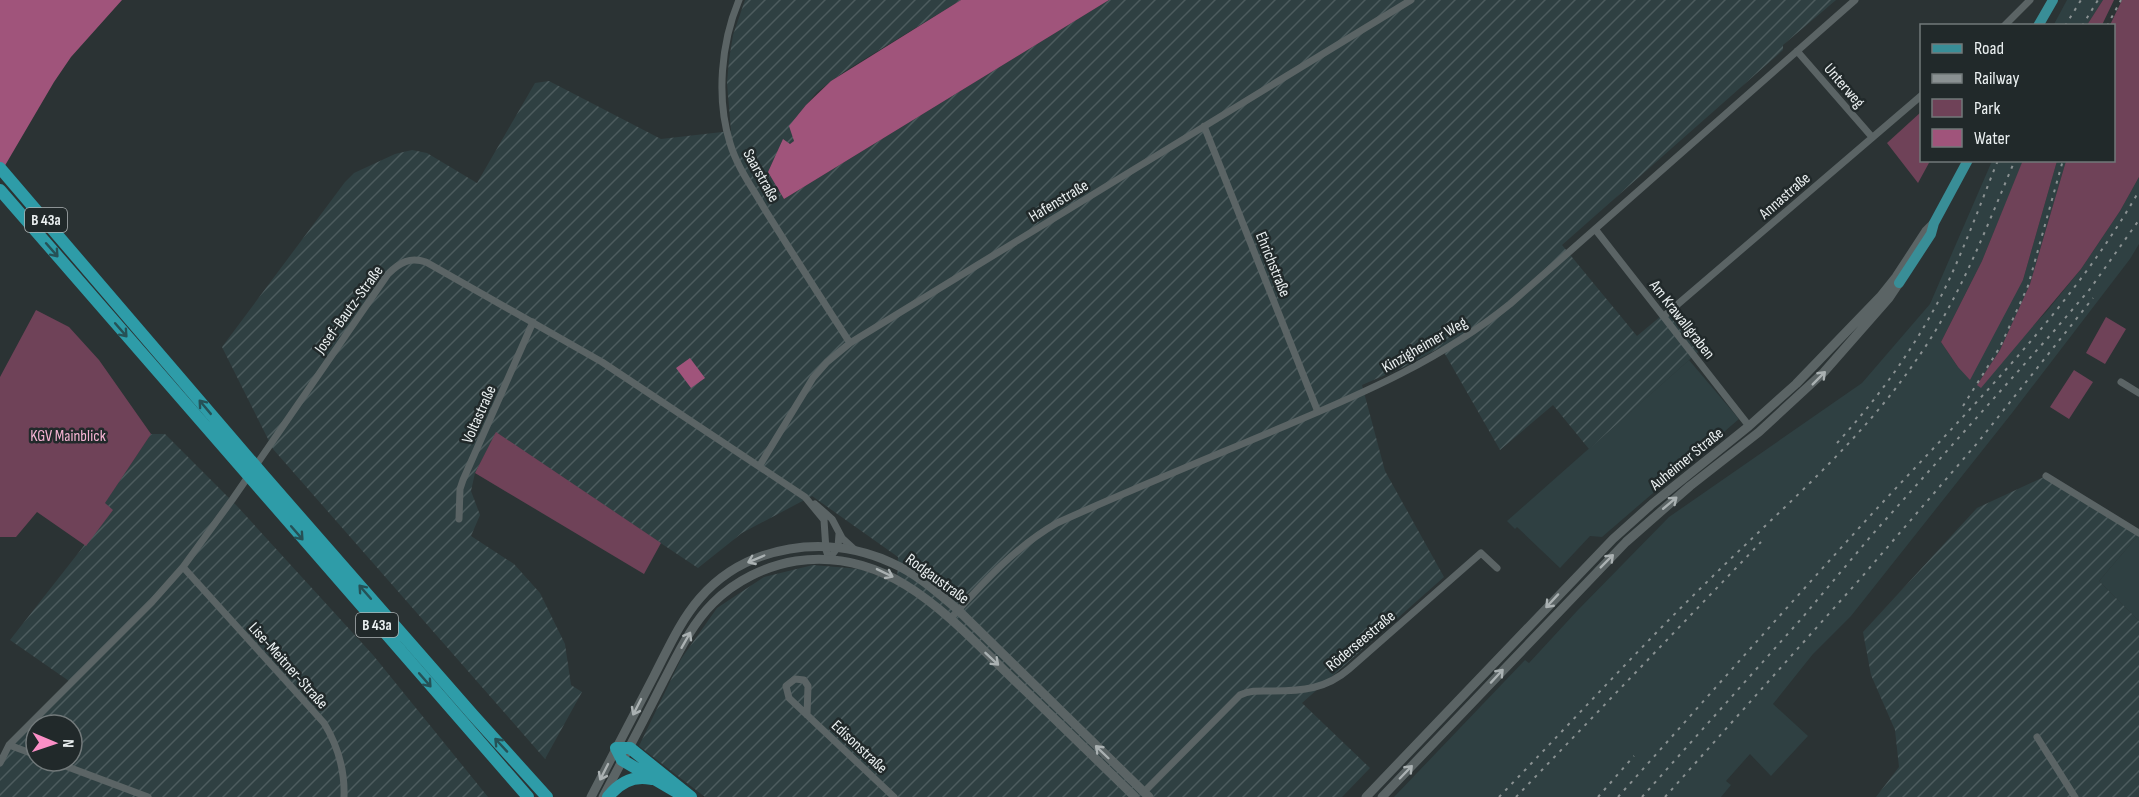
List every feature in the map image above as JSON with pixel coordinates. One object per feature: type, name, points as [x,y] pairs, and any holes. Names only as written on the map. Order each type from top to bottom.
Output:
[{"type":"highway","name":"B 43a","points":[[0,168],[243,452],[547,797]]},
{"type":"highway","name":"B 43a","points":[[0,190],[525,793]]},
{"type":"highway","points":[[685,797],[622,760],[616,748],[630,748],[691,797]]},
{"type":"highway","points":[[606,797],[628,780],[640,778],[656,780]]},
{"type":"main road","points":[[2039,24],[2053,0]]},
{"type":"main road","points":[[1899,283],[1931,234],[1934,223],[1967,162]]},
{"type":"main road","name":"Auheimer Straße","points":[[1366,797],[1613,539],[1796,384],[1868,311],[1896,277],[1926,231],[1934,223]]},
{"type":"main road","name":"Auheimer Straße","points":[[1382,797],[1626,542],[1690,486],[1759,432],[1824,372],[1889,298],[1899,283]]},
{"type":"main road","name":"Rodgaustraße","points":[[591,797],[685,618],[706,591],[718,580],[752,560],[784,549],[826,546],[854,549],[906,570],[958,610],[1147,795]]},
{"type":"main road","name":"Rodgaustraße","points":[[606,797],[622,760],[687,638],[712,604],[756,573],[789,562],[829,559],[864,565],[889,575],[923,596],[950,619],[1135,797]]},
{"type":"street","name":"Saarstraße","points":[[739,0],[728,35],[723,72],[723,106],[729,141],[745,177],[850,343]]},
{"type":"street","name":"Hafenstraße","points":[[760,465],[813,378],[827,362],[850,343],[1410,0]]},
{"type":"street","name":"Kinzigheimer Weg","points":[[950,619],[1013,553],[1058,523],[1318,412],[1396,376],[1472,333],[1510,304],[1855,0]]},
{"type":"street","points":[[2006,24],[2030,0]]},
{"type":"street","name":"Unterweg","points":[[1797,51],[1872,137]]},
{"type":"street","name":"Annastraße","points":[[1664,316],[1920,97]]},
{"type":"street","name":"Ehrichstraße","points":[[1204,126],[1318,412]]},
{"type":"street","name":"Am Krawallgraben","points":[[1595,229],[1749,426]]},
{"type":"street","name":"Josef-Bautz-Straße","points":[[0,763],[9,745],[152,602],[183,567],[395,267],[410,259],[426,262],[602,362],[760,465],[807,499],[824,520],[829,559]]},
{"type":"street","name":"Voltastraße","points":[[459,519],[463,480],[533,322]]},
{"type":"street","points":[[2121,382],[2139,393]]},
{"type":"street","points":[[2046,476],[2139,533]]},
{"type":"street","points":[[807,499],[832,519],[839,534],[854,549]]},
{"type":"street","points":[[829,559],[838,547],[839,534]]},
{"type":"street","name":"Röderseestraße","points":[[1147,795],[1240,695],[1253,691],[1300,691],[1330,683],[1481,553],[1497,568]]},
{"type":"street","name":"Lise-Meitner-Straße","points":[[183,567],[324,723],[341,760],[344,773],[344,797]]},
{"type":"street","name":"Edisonstraße","points":[[807,715],[808,686],[804,680],[795,679],[787,684],[787,694],[807,715],[894,797]]},
{"type":"street","points":[[1449,710],[1457,719]]},
{"type":"street","points":[[2037,737],[2075,797]]},
{"type":"street","points":[[9,745],[24,751]]},
{"type":"street","points":[[84,773],[147,797]]},
{"type":"shaded area","points":[[745,0],[961,0],[845,71],[817,92],[790,126],[794,141],[790,144],[783,140],[768,172],[784,199],[1109,0],[1836,0],[1783,45],[1783,50],[1562,245],[1637,336],[1667,311],[1698,352],[1589,449],[1553,405],[1500,450],[1441,347],[1406,366],[1362,385],[1385,471],[1444,577],[1302,703],[1370,768],[1342,797],[705,797],[639,746],[681,659],[717,608],[764,577],[813,565],[860,569],[897,583],[898,557],[812,496],[742,533],[698,568],[496,433],[475,473],[471,491],[480,515],[471,536],[514,564],[540,593],[565,644],[571,685],[582,692],[545,759],[273,449],[222,347],[354,173],[395,154],[412,150],[427,153],[477,183],[535,83],[549,81],[661,139],[731,131],[727,83],[729,60],[733,35]]},
{"type":"shaded area","points":[[2067,0],[2103,0],[2088,24],[2054,24]]},
{"type":"shaded area","points":[[1992,162],[2023,162],[1982,261],[1941,342],[1958,367],[2023,280],[2057,162],[2066,162],[2030,284],[2000,350],[1977,385],[2047,311],[2081,269],[2120,211],[2139,177],[2139,244],[2130,259],[2012,413],[1851,616],[1813,654],[1773,704],[1808,736],[1771,776],[1750,754],[1726,781],[1731,785],[1721,797],[1394,797],[1525,660],[1529,663],[1669,517],[1862,383],[1930,304]]},
{"type":"shaded area","points":[[1689,360],[1739,419],[1602,537],[1590,536],[1560,568],[1517,527],[1515,529],[1507,521]]},
{"type":"shaded area","points":[[151,434],[165,434],[237,506],[373,655],[488,797],[0,797],[0,763],[4,754],[24,732],[24,773],[84,773],[84,713],[41,713],[69,681],[10,640],[112,510],[104,504]]},
{"type":"shaded area","points":[[2046,476],[2139,534],[2099,581],[2139,621],[2139,797],[1876,797],[1899,767],[1895,730],[1871,675],[1863,632],[1977,508]]},
{"type":"shaded area","points":[[2139,534],[2139,621],[2099,581]]},
{"type":"green space","points":[[2103,0],[2114,0],[2102,24],[2088,24]]},
{"type":"green space","points":[[2122,0],[2139,0],[2139,177],[2120,211],[2081,269],[1981,388],[1977,385],[2000,350],[2030,284],[2066,162],[2115,162],[2115,24],[2110,24]]},
{"type":"green space","points":[[1920,113],[1920,162],[1929,162],[1918,183],[1887,143]]},
{"type":"green space","points":[[2022,162],[2057,162],[2023,280],[1970,380],[1941,342],[1982,261]]},
{"type":"green space","name":"KGV Mainblick","points":[[36,310],[69,327],[99,360],[151,434],[105,503],[113,510],[86,546],[37,512],[16,537],[0,537],[0,377]]},
{"type":"green space","points":[[2106,317],[2126,329],[2105,364],[2086,353]]},
{"type":"green space","points":[[2074,370],[2093,382],[2069,419],[2050,407]]},
{"type":"green space","points":[[496,432],[661,543],[644,574],[475,473]]},
{"type":"water","points":[[0,0],[122,0],[71,57],[0,174]]},
{"type":"water","points":[[961,0],[1109,0],[784,199],[768,172],[783,139],[790,144],[794,141],[789,126],[806,105],[831,81]]},
{"type":"water","points":[[690,358],[705,378],[691,388],[676,368]]},
{"type":"railway","points":[[2066,24],[2081,0]]},
{"type":"railway","points":[[2083,24],[2098,0]]},
{"type":"railway","points":[[2108,24],[2121,0]]},
{"type":"railway","points":[[1837,443],[1899,366],[1926,324],[1956,265],[1997,162]]},
{"type":"railway","points":[[1499,797],[1684,605],[1821,472],[1873,417],[1919,356],[1948,310],[1972,261],[2014,162]]},
{"type":"railway","points":[[1963,406],[2000,347],[2028,286],[2062,162]]},
{"type":"railway","points":[[1618,797],[1838,551],[2014,361],[2081,279],[2139,191]]},
{"type":"railway","points":[[1642,797],[2054,331],[2090,289],[2139,220]]},
{"type":"railway","points":[[1665,797],[1860,579],[1979,441],[2093,298]]},
{"type":"railway","points":[[1516,797],[1761,542]]},
{"type":"railway","points":[[1598,797],[1634,756]]}]
